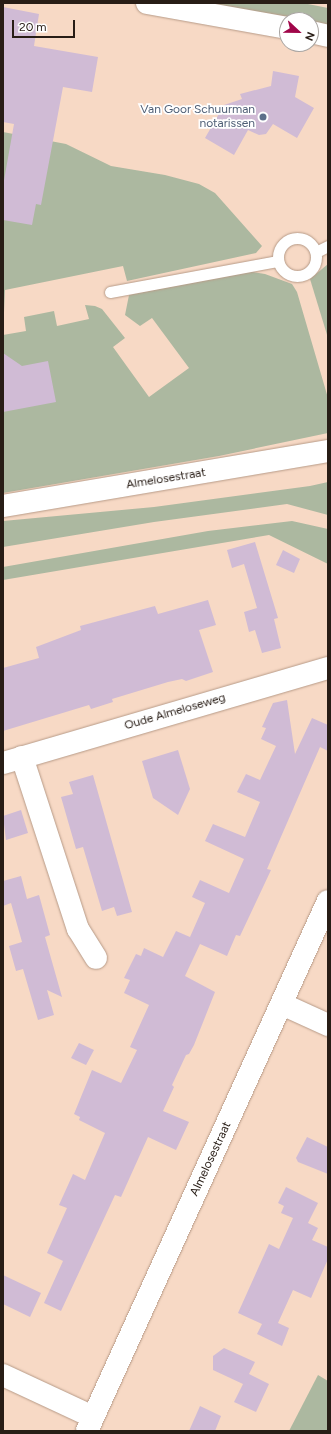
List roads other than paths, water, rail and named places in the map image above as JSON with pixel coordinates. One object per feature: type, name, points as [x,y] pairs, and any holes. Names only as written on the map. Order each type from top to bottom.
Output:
[{"type":"street","points":[[148,3],[279,27]]},
{"type":"street","name":"Almelosestraat","points":[[3,506],[328,452]]},
{"type":"street","name":"Oude Almeloseweg","points":[[96,958],[78,929],[12,760],[328,668]]},
{"type":"street","name":"Almelosestraat","points":[[3,1375],[90,1424],[328,901]]},
{"type":"street","points":[[282,1004],[328,1025]]},
{"type":"lane","points":[[295,238],[308,241],[316,252],[314,267],[301,276],[285,273],[278,261],[280,248],[284,243],[295,238]]},
{"type":"lane","points":[[316,252],[328,246]]},
{"type":"lane","points":[[110,292],[278,261]]},
{"type":"place","name":"Van Goor Schuurman notarissen","points":[[263,117]]}]
